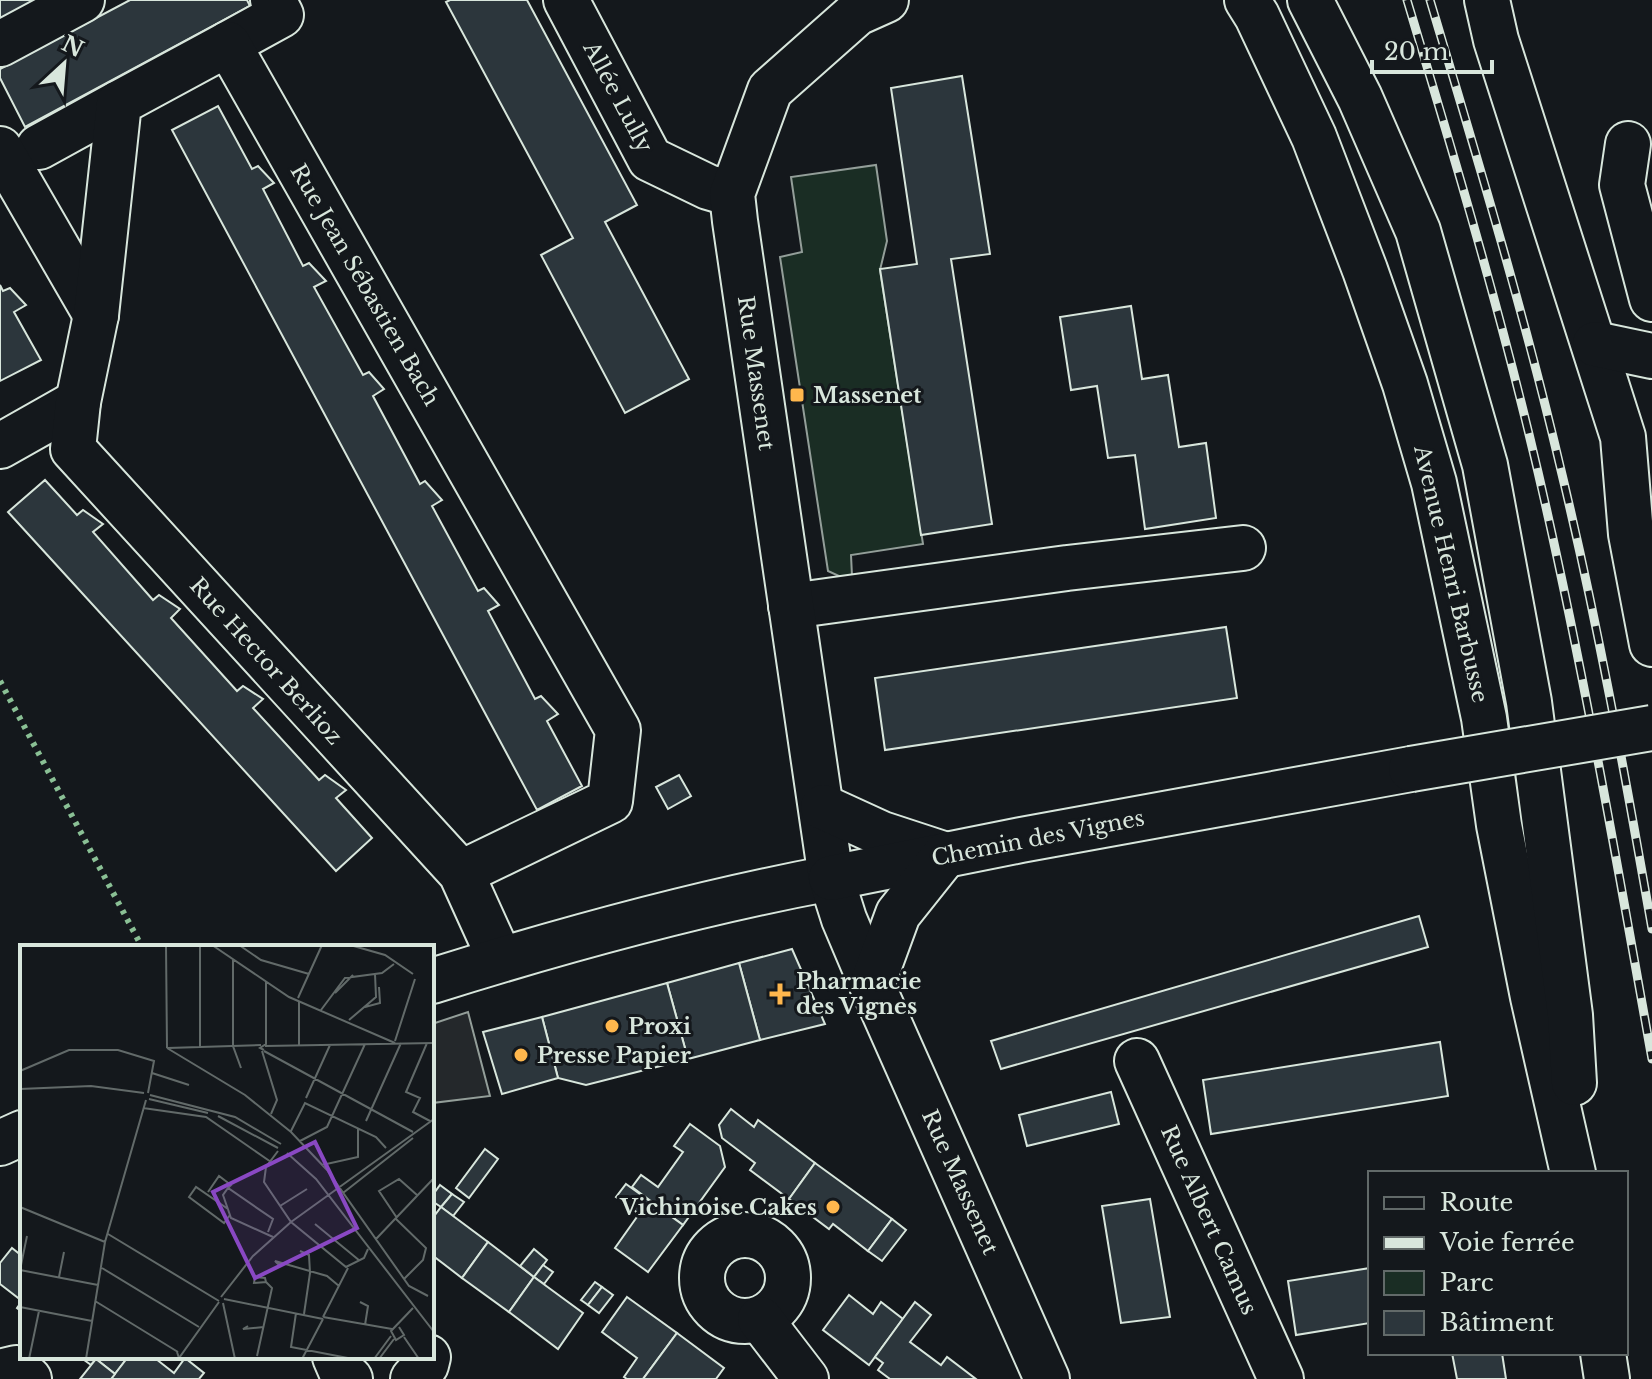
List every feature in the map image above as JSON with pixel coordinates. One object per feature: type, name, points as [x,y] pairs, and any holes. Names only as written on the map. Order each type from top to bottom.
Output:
[{"type":"street","points":[[0,44],[82,0]]},
{"type":"street","points":[[96,315],[20,148],[119,103],[281,15],[273,0]]},
{"type":"street","name":"Allée Lully","points":[[566,0],[650,159],[708,187],[732,194]]},
{"type":"street","name":"Rue Massenet","points":[[886,0],[857,13],[770,90],[732,194],[831,878],[844,919],[872,985],[1047,1379]]},
{"type":"street","name":"Avenue Henri Barbusse","points":[[1247,0],[1320,152],[1405,384],[1434,483],[1484,718],[1499,825],[1527,966],[1573,1171]]},
{"type":"street","points":[[1310,0],[1360,98],[1418,231],[1485,465],[1529,702],[1570,1015],[1579,1171]]},
{"type":"street","points":[[1487,0],[1496,40],[1623,437],[1631,534],[1652,644]]},
{"type":"street","name":"Rue Jean Sébastien Bach","points":[[228,44],[618,730],[610,801],[461,873]]},
{"type":"street","points":[[0,446],[78,402],[96,315],[119,103]]},
{"type":"street","points":[[1628,144],[1622,185],[1652,299]]},
{"type":"street","points":[[1595,344],[1652,356]]},
{"type":"street","name":"Rue Hector Berlioz","points":[[78,402],[73,449],[461,873],[500,959]]},
{"type":"street","points":[[791,606],[1067,568],[1243,548]]},
{"type":"street","name":"Chemin des Vignes","points":[[434,980],[500,959],[761,891],[1411,769],[1652,728]]},
{"type":"street","points":[[823,807],[882,834],[945,855],[898,914],[872,985]]},
{"type":"street","name":"Rue Albert Camus","points":[[1137,1061],[1281,1379]]},
{"type":"street","points":[[0,1143],[20,1134]]},
{"type":"street","points":[[760,1319],[806,1379]]},
{"type":"street","points":[[1603,1355],[1607,1379]]},
{"type":"street","points":[[336,1359],[341,1371],[350,1379]]},
{"type":"street","points":[[413,1379],[428,1359]]},
{"type":"street","points":[[0,1372],[16,1368],[29,1379]]},
{"type":"green space","points":[[876,165],[887,241],[880,270],[923,544],[851,555],[852,576],[841,577],[828,571],[780,257],[802,252],[791,177]]},
{"type":"shaded area","points":[[468,1012],[490,1096],[434,1103],[434,1023]]},
{"type":"building","points":[[0,0],[39,0],[0,21]]},
{"type":"building","points":[[130,0],[247,0],[250,6],[25,127],[0,78],[0,69]]},
{"type":"building","points":[[527,0],[637,205],[605,222],[689,379],[625,413],[541,255],[573,238],[446,2]]},
{"type":"building","points":[[962,76],[990,254],[951,259],[992,524],[921,535],[880,269],[917,264],[891,88]]},
{"type":"building","points":[[218,106],[252,169],[258,166],[274,183],[263,189],[303,266],[309,263],[326,281],[314,287],[363,375],[369,372],[384,389],[373,396],[420,484],[425,481],[442,500],[432,506],[478,591],[484,588],[499,605],[488,611],[535,699],[541,696],[558,714],[547,721],[582,786],[537,810],[172,130]]},
{"type":"building","points":[[0,285],[3,291],[10,288],[26,305],[14,312],[41,360],[0,381]]},
{"type":"building","points":[[1131,306],[1142,379],[1168,375],[1179,447],[1206,443],[1216,518],[1145,529],[1135,455],[1108,458],[1097,386],[1071,390],[1060,317]]},
{"type":"building","points":[[45,480],[77,515],[83,510],[103,524],[93,532],[153,600],[159,595],[180,609],[171,618],[237,691],[243,686],[263,699],[253,708],[319,780],[325,775],[346,790],[336,798],[372,838],[336,871],[8,512]]},
{"type":"building","points":[[1226,627],[1237,698],[885,750],[875,678]]},
{"type":"building","points":[[679,775],[691,796],[668,809],[656,787]]},
{"type":"building","points":[[1419,916],[1428,947],[1001,1069],[991,1041]]},
{"type":"building","name":"Pharmacie des Vignes","points":[[792,949],[825,1024],[760,1040],[739,963]]},
{"type":"building","points":[[739,963],[760,1040],[688,1059],[667,983]]},
{"type":"building","name":"Proxi","points":[[667,983],[688,1059],[586,1085],[558,1078],[542,1017]]},
{"type":"building","name":"Presse Papier","points":[[542,1017],[558,1078],[502,1094],[483,1032]]},
{"type":"building","points":[[1440,1042],[1448,1096],[1211,1134],[1203,1080]]},
{"type":"building","points":[[1111,1092],[1119,1124],[1027,1146],[1019,1115]]},
{"type":"building","points":[[731,1109],[754,1127],[758,1120],[815,1163],[789,1199],[750,1170],[755,1163],[722,1138],[719,1125]]},
{"type":"building","points":[[690,1124],[720,1146],[725,1167],[683,1225],[632,1187],[641,1175],[658,1187],[683,1152],[674,1146]]},
{"type":"building","points":[[485,1149],[498,1159],[469,1198],[456,1188]]},
{"type":"building","points":[[815,1163],[892,1219],[868,1251],[833,1224],[829,1229],[789,1199]]},
{"type":"building","points":[[626,1184],[683,1225],[648,1272],[615,1248],[639,1214],[616,1197]]},
{"type":"building","points":[[440,1185],[452,1194],[441,1207],[434,1202],[434,1193]]},
{"type":"building","points":[[452,1194],[464,1202],[453,1216],[441,1207]]},
{"type":"building","points":[[1150,1199],[1170,1317],[1121,1323],[1102,1206]]},
{"type":"building","points":[[441,1207],[488,1242],[462,1278],[434,1257],[434,1216]]},
{"type":"building","points":[[892,1219],[906,1230],[882,1261],[868,1251]]},
{"type":"building","points":[[488,1242],[534,1277],[509,1312],[462,1278]]},
{"type":"building","points":[[12,1248],[20,1254],[20,1299],[0,1284],[0,1263]]},
{"type":"building","points":[[534,1249],[547,1260],[534,1277],[520,1266]]},
{"type":"building","points":[[543,1265],[553,1272],[544,1284],[534,1277]]},
{"type":"building","points":[[1368,1268],[1368,1323],[1296,1335],[1288,1281]]},
{"type":"building","points":[[534,1277],[583,1313],[558,1349],[509,1312]]},
{"type":"building","points":[[595,1282],[602,1287],[588,1305],[581,1300]]},
{"type":"building","points":[[602,1287],[613,1295],[599,1313],[588,1305]]},
{"type":"building","points":[[849,1295],[873,1314],[881,1302],[903,1319],[869,1365],[823,1330]]},
{"type":"building","points":[[627,1297],[677,1333],[643,1379],[624,1377],[637,1358],[602,1332]]},
{"type":"building","points":[[915,1302],[931,1315],[910,1342],[941,1365],[947,1357],[976,1379],[890,1379],[878,1370],[883,1363],[875,1357]]},
{"type":"building","points":[[677,1333],[724,1368],[716,1379],[643,1379]]},
{"type":"building","points":[[1452,1355],[1502,1355],[1506,1379],[1457,1379]]},
{"type":"building","points":[[96,1359],[126,1359],[115,1374]]},
{"type":"building","points":[[96,1359],[115,1374],[111,1379],[80,1379]]},
{"type":"building","points":[[126,1359],[156,1359],[174,1373],[186,1359],[204,1373],[199,1379],[111,1379]]},
{"type":"railway","points":[[1407,0],[1493,294],[1538,472],[1585,691],[1652,1059]]},
{"type":"railway","points":[[1430,0],[1546,407],[1598,639],[1652,929]]},
{"type":"hedge","points":[[0,681],[141,945]]},
{"type":"place","name":"Massenet","points":[[797,395]]},
{"type":"place","name":"Pharmacie des Vignes","points":[[780,994]]},
{"type":"place","name":"Proxi","points":[[612,1026]]},
{"type":"place","name":"Presse Papier","points":[[521,1055]]},
{"type":"place","name":"Vichinoise Cakes","points":[[833,1207]]}]
